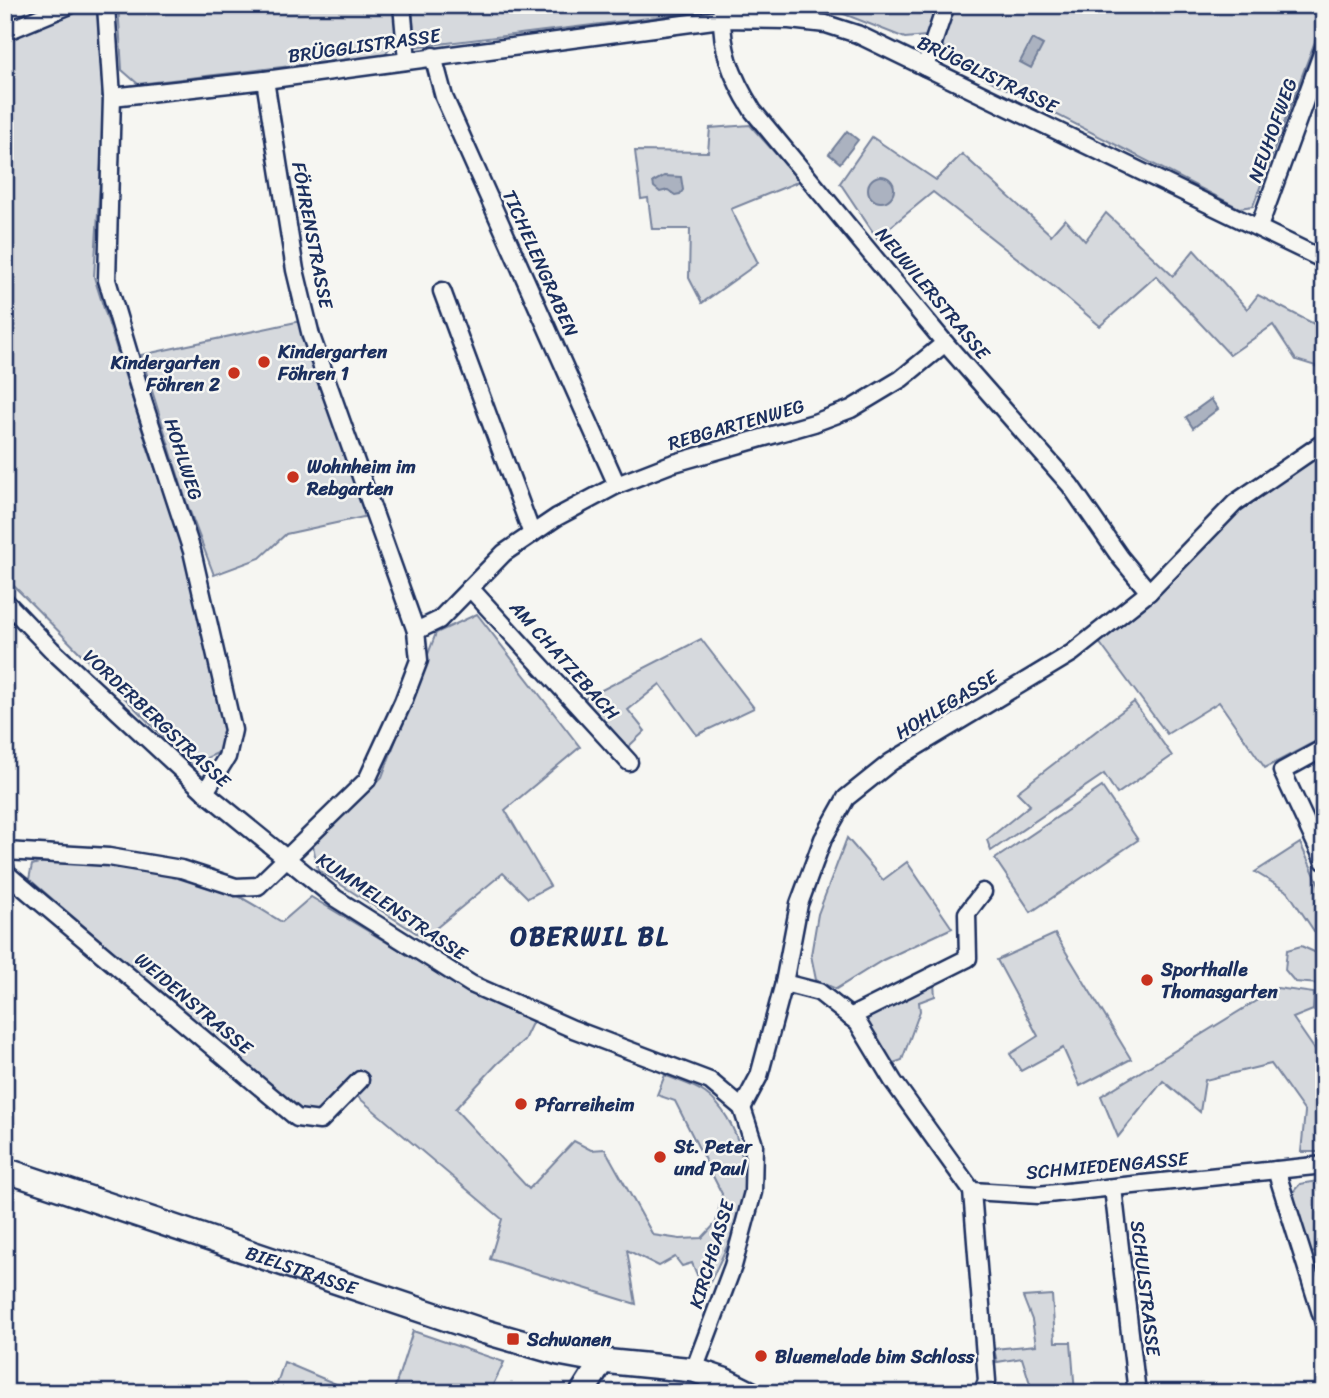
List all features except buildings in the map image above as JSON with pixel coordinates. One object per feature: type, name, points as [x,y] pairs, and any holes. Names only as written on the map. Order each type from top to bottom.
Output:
[{"type":"main road","name":"BIELSTRASSE","points":[[5,1170],[486,1332],[559,1353],[602,1361],[694,1370],[724,1380],[750,1393]]},
{"type":"main road","points":[[582,1393],[602,1361]]},
{"type":"street","points":[[5,32],[70,5]]},
{"type":"street","name":"HOHLWEG","points":[[106,5],[112,97],[107,280],[192,551],[233,730],[227,757],[205,792]]},
{"type":"street","points":[[402,5],[407,60]]},
{"type":"street","points":[[925,67],[946,5]]},
{"type":"street","name":"BRÜGGLISTRASSE","points":[[112,97],[265,80],[721,12],[826,24],[857,34],[1324,260]]},
{"type":"street","name":"NEUWILERSTRASSE","points":[[721,12],[726,57],[735,82],[753,111],[945,343],[1070,485],[1149,592]]},
{"type":"street","name":"NEUHOFWEG","points":[[1259,227],[1324,48]]},
{"type":"street","name":"TICHELENGRABEN","points":[[433,56],[444,97],[617,485]]},
{"type":"street","name":"FÖHRENSTRASSE","points":[[265,80],[295,270],[311,336],[416,631]]},
{"type":"street","points":[[442,290],[532,534]]},
{"type":"street","name":"REBGARTENWEG","points":[[416,631],[439,620],[504,553],[557,517],[617,485],[671,464],[814,423],[851,409],[901,379],[945,343]]},
{"type":"street","name":"HOHLEGASSE","points":[[742,1108],[759,1076],[784,983],[799,904],[823,839],[846,798],[891,762],[1072,653],[1149,592],[1235,503],[1324,442]]},
{"type":"street","name":"AM CHATZEBACH","points":[[470,587],[629,762]]},
{"type":"street","name":"VORDERBERGSTRASSE","points":[[5,601],[52,650],[205,792],[287,860]]},
{"type":"street","points":[[287,860],[368,780],[419,660],[416,631]]},
{"type":"street","points":[[1324,748],[1282,771],[1324,861]]},
{"type":"street","name":"KUMMELENSTRASSE","points":[[5,851],[109,857],[181,869],[236,887],[258,886],[287,860],[335,898],[471,984],[573,1029],[710,1081],[742,1108]]},
{"type":"street","name":"WEIDENSTRASSE","points":[[5,866],[6,873],[297,1118],[320,1121],[360,1080]]},
{"type":"street","points":[[850,1017],[968,958],[967,913],[983,892]]},
{"type":"street","points":[[784,983],[819,992],[859,1023],[893,1082],[972,1191],[987,1381],[982,1393]]},
{"type":"street","name":"KIRCHGASSE","points":[[694,1370],[733,1266],[752,1192],[754,1145],[742,1108]]},
{"type":"street","name":"SCHMIEDENGASSE","points":[[972,1191],[1038,1195],[1324,1165]]},
{"type":"street","points":[[1276,1170],[1324,1323]]},
{"type":"street","name":"SCHULSTRASSE","points":[[1112,1188],[1137,1393]]},
{"type":"shaded area","points":[[97,5],[104,116],[94,277],[149,452],[181,539],[225,723],[222,751],[191,765],[5,577],[5,41]]},
{"type":"shaded area","points":[[118,5],[393,5],[396,36],[385,55],[138,84],[122,70]]},
{"type":"shaded area","points":[[412,5],[694,5],[689,13],[415,47]]},
{"type":"shaded area","points":[[748,5],[937,5],[926,36],[905,38],[839,12]]},
{"type":"shaded area","points":[[954,5],[1324,5],[1324,17],[1253,206],[1239,208],[950,60],[941,42]]},
{"type":"shaded area","points":[[1032,39],[1043,45],[1031,68],[1020,62]]},
{"type":"shaded area","points":[[750,125],[800,181],[731,209],[758,263],[702,303],[689,278],[690,229],[652,229],[648,198],[641,199],[635,151],[708,152],[710,128]]},
{"type":"shaded area","points":[[847,131],[858,140],[840,163],[829,154]]},
{"type":"shaded area","points":[[872,137],[936,180],[962,154],[1051,235],[1065,219],[1085,241],[1106,213],[1173,276],[1194,250],[1247,309],[1258,295],[1316,325],[1324,319],[1324,379],[1316,366],[1296,360],[1273,325],[1230,355],[1156,276],[1100,326],[933,192],[877,238],[840,183]]},
{"type":"shaded area","points":[[664,176],[681,177],[683,190],[680,194],[675,195],[668,190],[660,192],[654,187],[653,182]]},
{"type":"shaded area","points":[[881,176],[890,180],[894,189],[890,198],[881,202],[872,198],[868,189],[872,180]]},
{"type":"shaded area","points":[[301,321],[368,516],[286,534],[260,558],[214,575],[186,501],[141,355]]},
{"type":"shaded area","points":[[1211,399],[1218,409],[1193,428],[1186,417]]},
{"type":"shaded area","points":[[1324,453],[1324,737],[1265,768],[1219,702],[1167,734],[1099,642],[1156,595],[1239,508]]},
{"type":"shaded area","points":[[477,614],[580,747],[505,810],[550,886],[528,898],[503,873],[424,938],[318,870],[313,846],[382,777],[436,633]]},
{"type":"shaded area","points":[[701,639],[754,708],[697,735],[660,684],[628,710],[645,731],[628,747],[584,699]]},
{"type":"shaded area","points":[[1134,702],[1172,756],[1117,794],[1104,774],[991,851],[987,840],[1030,805],[1017,792]]},
{"type":"shaded area","points":[[1102,787],[1138,840],[1031,912],[995,859]]},
{"type":"shaded area","points":[[847,838],[883,880],[907,862],[952,928],[883,960],[836,989],[816,980],[811,955],[818,914]]},
{"type":"shaded area","points":[[1300,843],[1324,895],[1324,946],[1288,892],[1255,872]]},
{"type":"shaded area","points":[[46,861],[116,865],[185,877],[230,892],[282,922],[311,897],[455,983],[534,1019],[524,1040],[497,1064],[455,1109],[529,1189],[574,1141],[591,1150],[605,1149],[653,1235],[680,1239],[702,1238],[716,1223],[722,1194],[675,1101],[657,1095],[665,1075],[705,1093],[717,1104],[735,1134],[741,1151],[745,1187],[739,1220],[705,1293],[692,1263],[682,1266],[675,1257],[659,1266],[627,1250],[636,1304],[490,1259],[502,1219],[345,1086],[319,1113],[298,1110],[29,879],[32,865]]},
{"type":"shaded area","points":[[1055,934],[1131,1059],[1080,1086],[1063,1048],[1021,1071],[1010,1054],[1038,1036],[997,960]]},
{"type":"shaded area","points":[[1301,946],[1321,955],[1319,984],[1295,982],[1285,970],[1287,950]]},
{"type":"shaded area","points":[[934,984],[935,996],[919,1002],[920,1011],[902,1060],[888,1065],[860,1017]]},
{"type":"shaded area","points":[[1277,988],[1314,993],[1313,1010],[1293,1018],[1324,1063],[1324,1152],[1301,1152],[1305,1112],[1271,1064],[1205,1080],[1200,1112],[1163,1081],[1118,1137],[1101,1096]]},
{"type":"shaded area","points":[[1324,1180],[1324,1251],[1310,1253],[1291,1194],[1300,1184]]},
{"type":"shaded area","points":[[1052,1295],[1055,1342],[1071,1342],[1075,1393],[1033,1393],[1022,1358],[997,1362],[994,1349],[1036,1345],[1032,1320],[1023,1297]]},
{"type":"shaded area","points":[[413,1331],[504,1362],[489,1393],[467,1393],[461,1390],[459,1393],[393,1393]]},
{"type":"shaded area","points":[[284,1362],[357,1393],[274,1393]]},
{"type":"place","name":"Kindergarten Föhren 1","points":[[264,362]]},
{"type":"place","name":"Kindergarten Föhren 2","points":[[234,373]]},
{"type":"place","name":"Wohnheim im Rebgarten","points":[[293,477]]},
{"type":"place","name":"Sporthalle Thomasgarten","points":[[1147,980]]},
{"type":"place","name":"Pfarreiheim","points":[[521,1104]]},
{"type":"place","name":"St. Peter und Paul","points":[[660,1157]]},
{"type":"place","name":"Schwanen","points":[[513,1339]]},
{"type":"place","name":"Bluemelade bim Schloss","points":[[761,1356]]},
{"type":"district","name":"OBERWIL BL","points":[[590,936]]}]
